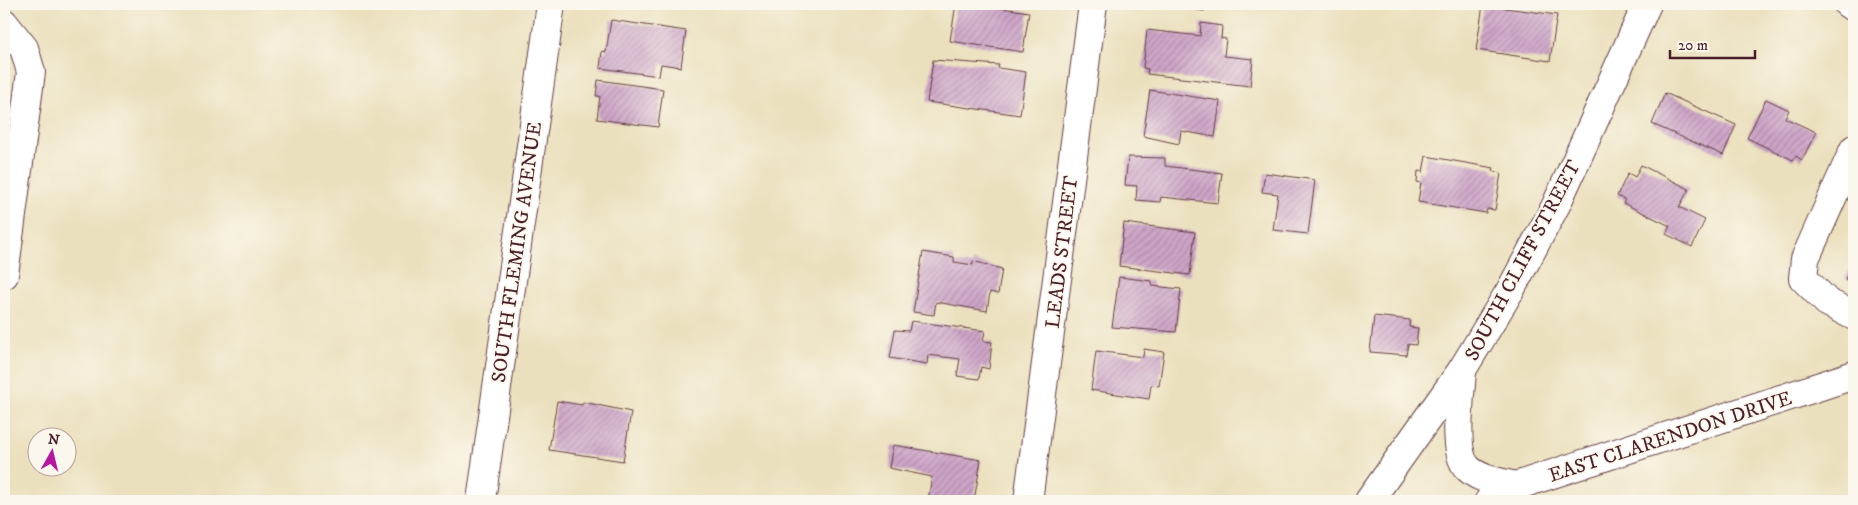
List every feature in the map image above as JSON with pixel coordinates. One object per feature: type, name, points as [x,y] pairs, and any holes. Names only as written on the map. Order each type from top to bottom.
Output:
[{"type":"street","name":"SOUTH FLEMING AVENUE","points":[[481,501],[551,4]]},
{"type":"street","name":"LEADS STREET","points":[[1028,501],[1093,4]]},
{"type":"street","name":"SOUTH CLIFF STREET","points":[[1369,501],[1462,370],[1510,289],[1556,205],[1647,4]]},
{"type":"street","points":[[1848,4],[1854,7]]},
{"type":"street","points":[[4,23],[24,48],[31,72],[11,178],[4,275]]},
{"type":"street","points":[[1854,150],[1805,259],[1803,278],[1827,302],[1854,316]]},
{"type":"street","points":[[1462,370],[1458,444],[1465,466],[1479,476],[1516,486]]},
{"type":"street","name":"EAST CLARENDON DRIVE","points":[[1488,501],[1516,486],[1854,375]]},
{"type":"building","points":[[956,4],[974,4],[1029,12],[1023,52],[950,41]]},
{"type":"building","points":[[1165,4],[1205,4],[1204,11]]},
{"type":"building","points":[[1483,5],[1557,15],[1550,61],[1476,50]]},
{"type":"building","points":[[611,20],[686,31],[681,67],[661,64],[659,76],[600,68],[602,51],[606,52]]},
{"type":"building","points":[[1201,23],[1222,26],[1221,38],[1226,39],[1224,56],[1253,59],[1250,86],[1147,74],[1148,69],[1143,68],[1147,30],[1200,36]]},
{"type":"building","points":[[933,60],[999,65],[998,68],[1026,72],[1020,115],[927,102]]},
{"type":"building","points":[[598,80],[663,89],[658,127],[597,119],[600,96],[596,96]]},
{"type":"building","points":[[1150,90],[1220,101],[1215,137],[1181,131],[1179,144],[1143,136]]},
{"type":"building","points":[[1665,93],[1736,125],[1723,155],[1652,124]]},
{"type":"building","points":[[1766,99],[1789,110],[1785,118],[1816,132],[1802,160],[1796,156],[1793,160],[1747,138]]},
{"type":"building","points":[[1426,156],[1494,168],[1493,171],[1501,173],[1495,210],[1487,209],[1486,213],[1418,202],[1421,183],[1417,182],[1418,171],[1423,172]]},
{"type":"building","points":[[1128,157],[1165,158],[1165,166],[1222,173],[1218,203],[1161,197],[1160,202],[1136,200],[1137,186],[1125,185]]},
{"type":"building","points":[[1641,165],[1689,189],[1679,207],[1705,220],[1692,247],[1666,234],[1670,226],[1623,203],[1625,200],[1617,196],[1628,173],[1635,177]]},
{"type":"building","points":[[1265,173],[1315,180],[1308,234],[1273,230],[1278,194],[1262,192]]},
{"type":"building","points":[[1124,223],[1195,232],[1190,275],[1119,266]]},
{"type":"building","points":[[923,252],[954,257],[954,262],[973,265],[973,261],[1002,269],[998,294],[990,292],[987,311],[936,302],[934,315],[913,312]]},
{"type":"building","points":[[1854,261],[1854,283],[1845,279]]},
{"type":"building","points":[[1119,277],[1152,281],[1152,286],[1181,289],[1176,332],[1112,327]]},
{"type":"building","points":[[1374,316],[1410,320],[1409,327],[1418,328],[1416,345],[1408,344],[1406,355],[1370,352]]},
{"type":"building","points":[[911,321],[985,331],[983,341],[992,342],[989,369],[981,367],[979,379],[957,376],[960,359],[928,355],[927,364],[890,358],[895,330],[909,331]]},
{"type":"building","points":[[1144,349],[1164,352],[1159,386],[1151,385],[1149,399],[1091,390],[1096,351],[1143,357]]},
{"type":"building","points":[[557,401],[582,405],[583,402],[631,412],[623,461],[549,450]]},
{"type":"building","points":[[893,445],[981,460],[974,501],[928,500],[932,477],[889,468]]}]
